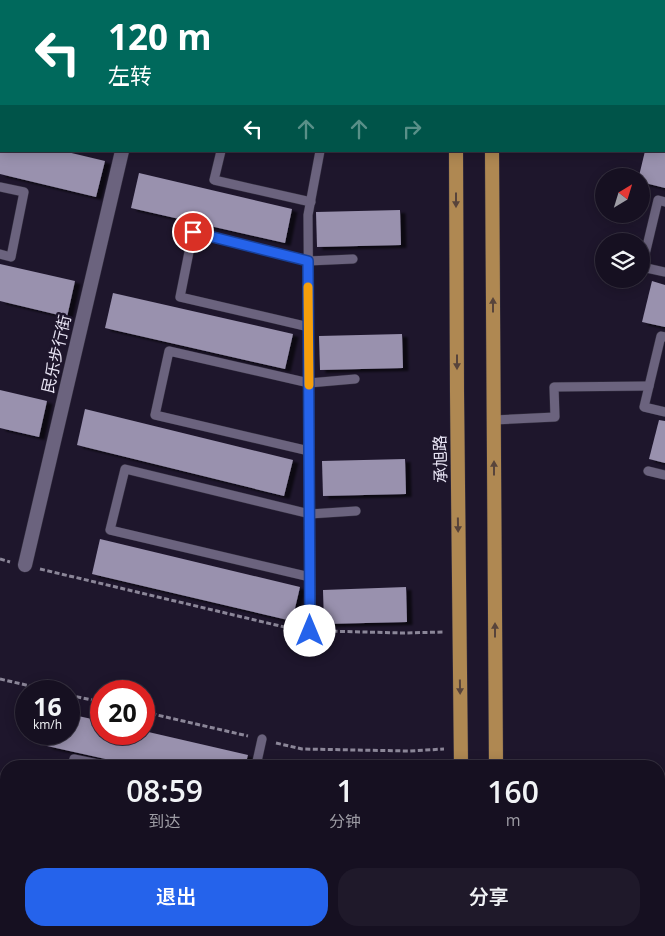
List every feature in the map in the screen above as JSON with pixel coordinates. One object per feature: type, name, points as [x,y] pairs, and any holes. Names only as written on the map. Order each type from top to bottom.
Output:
[{"type":"main road","name":"承旭路","points":[[456,152],[461,760]]},
{"type":"main road","points":[[492,152],[496,760]]},
{"type":"street","name":"民乐步行街","points":[[25,565],[122,152]]},
{"type":"lane","points":[[220,152],[214,180],[311,202]]},
{"type":"lane","points":[[310,631],[308,215],[320,152]]},
{"type":"lane","points":[[0,186],[24,192],[11,257],[0,254]]},
{"type":"lane","points":[[665,202],[658,200],[642,267],[665,272]]},
{"type":"lane","points":[[309,327],[180,297],[193,232],[308,261],[352,259]]},
{"type":"lane","points":[[665,337],[662,336],[644,406],[665,412]]},
{"type":"lane","points":[[309,451],[155,415],[169,351],[309,383],[355,379]]},
{"type":"lane","points":[[494,420],[555,417],[554,387],[649,386]]},
{"type":"lane","points":[[310,577],[110,530],[125,469],[310,514],[356,511]]},
{"type":"lane","points":[[648,471],[665,475]]},
{"type":"lane","points":[[257,760],[262,739]]},
{"type":"path","points":[[0,559],[302,631],[404,633],[460,631]]},
{"type":"path","points":[[0,679],[15,682]]},
{"type":"path","points":[[155,715],[302,749],[409,751],[461,748]]},
{"type":"building","points":[[0,152],[67,152],[105,161],[96,197],[0,174]]},
{"type":"building","points":[[645,152],[665,152],[665,188],[650,184],[650,168],[641,168]]},
{"type":"building","points":[[139,173],[292,209],[285,243],[131,208]]},
{"type":"building","points":[[400,210],[401,245],[317,247],[316,212]]},
{"type":"building","points":[[0,264],[75,281],[67,317],[0,301]]},
{"type":"building","points":[[652,281],[665,285],[665,327],[642,322]]},
{"type":"building","points":[[113,293],[293,334],[285,369],[105,328]]},
{"type":"building","points":[[402,334],[403,368],[320,370],[319,336]]},
{"type":"building","points":[[0,390],[47,401],[39,437],[0,428]]},
{"type":"building","points":[[85,409],[293,460],[284,496],[77,445]]},
{"type":"building","points":[[659,420],[665,421],[665,463],[649,459]]},
{"type":"building","points":[[405,459],[406,494],[323,496],[322,461]]},
{"type":"building","points":[[100,539],[300,587],[292,621],[92,574]]},
{"type":"building","points":[[406,587],[407,622],[324,624],[323,590]]},
{"type":"building","points":[[80,716],[90,719],[90,745],[155,745],[155,734],[248,755],[247,760],[110,760],[47,746],[80,745]]},
{"type":"slow traffic","points":[[308,287],[309,385]]},
{"type":"route","points":[[193,232],[308,261],[310,631]]}]
